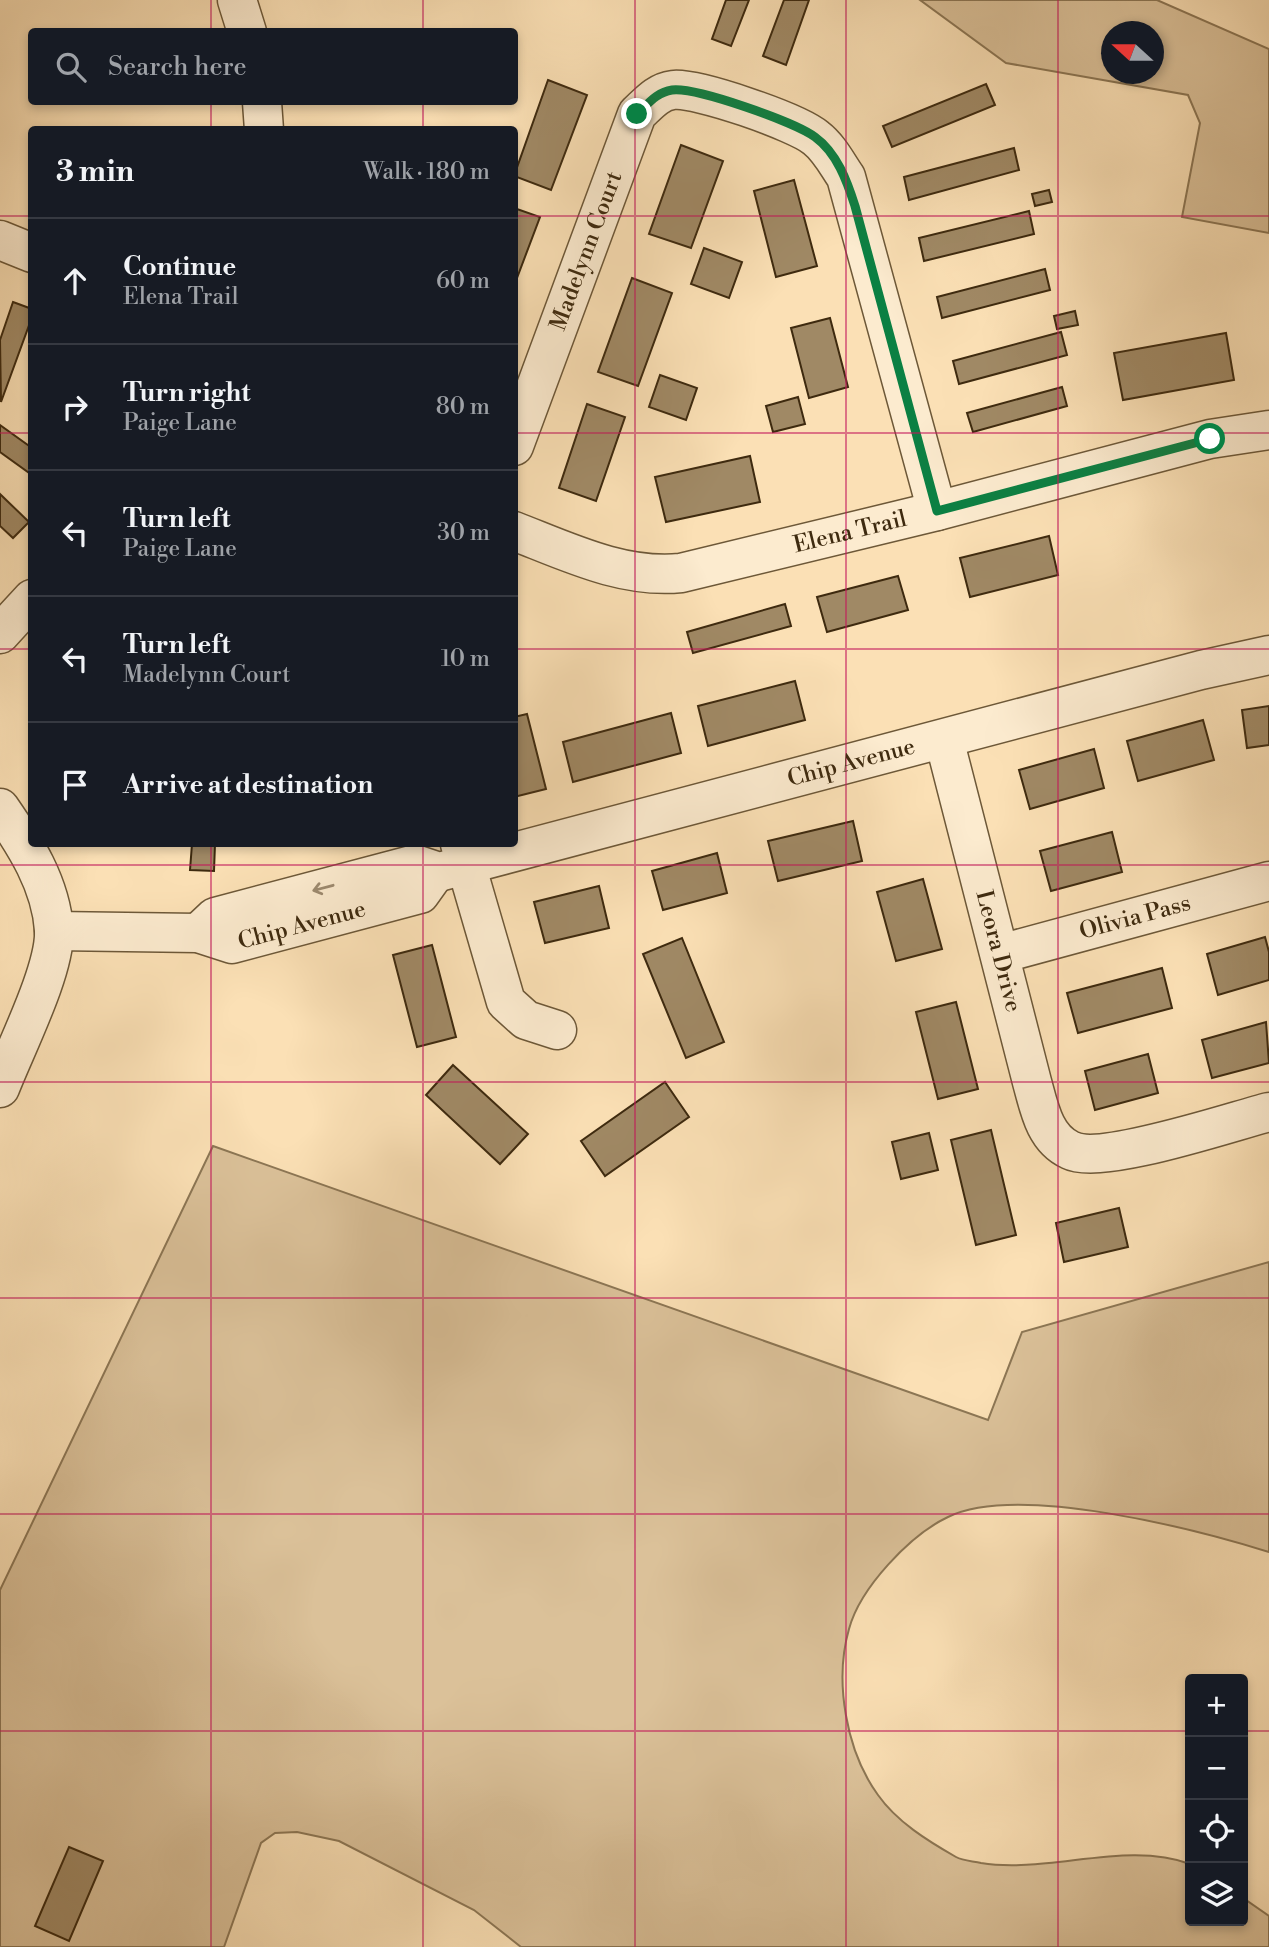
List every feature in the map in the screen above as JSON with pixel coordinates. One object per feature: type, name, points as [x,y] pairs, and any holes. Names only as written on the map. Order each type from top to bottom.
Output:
[{"type":"street","points":[[237,0],[246,28]]},
{"type":"street","name":"Madelynn Court","points":[[518,435],[637,114],[656,96],[671,90],[691,91],[795,126],[816,138],[846,177],[937,511]]},
{"type":"street","points":[[262,105],[264,126]]},
{"type":"street","points":[[0,240],[28,251]]},
{"type":"street","name":"Elena Trail","points":[[518,533],[612,568],[654,576],[716,567],[1210,439],[1269,430]]},
{"type":"street","points":[[0,634],[28,603]]},
{"type":"street","name":"Chip Avenue","points":[[518,844],[944,739],[1269,654]]},
{"type":"street","name":"Leora Drive","points":[[944,739],[1041,1115],[1050,1132],[1072,1151],[1110,1153],[1269,1112]]},
{"type":"street","points":[[0,807],[23,841],[41,877],[54,932],[48,966],[0,1088]]},
{"type":"street","name":"Chip Avenue","points":[[54,932],[198,933],[215,917],[369,892],[415,864],[454,860],[507,847]]},
{"type":"street","points":[[454,860],[506,1002],[526,1020],[557,1030]]},
{"type":"street","name":"Olivia Pass","points":[[1000,954],[1269,881]]},
{"type":"shaded area","points":[[920,0],[1157,0],[1269,49],[1269,233],[1182,217],[1200,123],[1188,95],[1125,84],[1164,84],[1164,21],[1101,21],[1101,80],[1006,63]]},
{"type":"shaded area","points":[[213,1146],[988,1420],[1022,1332],[1269,1262],[1269,1552],[1153,1522],[1061,1507],[1017,1505],[979,1508],[948,1517],[918,1536],[888,1564],[864,1597],[849,1629],[845,1649],[843,1693],[858,1758],[878,1795],[904,1822],[959,1858],[1007,1865],[1140,1855],[1185,1863],[1185,1926],[1248,1926],[1248,1901],[1269,1916],[1269,1947],[521,1947],[474,1910],[339,1841],[297,1832],[275,1833],[261,1843],[224,1947],[0,1947],[0,1590]]},
{"type":"building","points":[[726,0],[749,0],[731,46],[712,39]]},
{"type":"building","points":[[784,0],[809,0],[786,65],[763,56]]},
{"type":"building","points":[[548,80],[587,95],[551,190],[518,178],[518,165]]},
{"type":"building","points":[[986,84],[995,105],[892,147],[883,126]]},
{"type":"building","points":[[681,145],[723,161],[691,248],[649,234]]},
{"type":"building","points":[[1014,148],[1019,170],[909,200],[904,177]]},
{"type":"building","points":[[794,180],[817,266],[776,277],[754,191]]},
{"type":"building","points":[[1049,190],[1052,202],[1035,206],[1032,194]]},
{"type":"building","points":[[518,209],[540,217],[518,275]]},
{"type":"building","points":[[1029,211],[1034,234],[924,261],[919,238]]},
{"type":"building","points":[[704,248],[742,262],[729,298],[691,284]]},
{"type":"building","points":[[1045,269],[1050,290],[942,318],[937,297]]},
{"type":"building","points":[[632,278],[672,293],[638,386],[598,372]]},
{"type":"building","points":[[13,302],[28,308],[28,328],[1,402],[0,340]]},
{"type":"building","points":[[1075,311],[1078,325],[1057,329],[1054,316]]},
{"type":"building","points":[[830,318],[848,387],[809,398],[791,328]]},
{"type":"building","points":[[1061,332],[1067,355],[959,384],[953,361]]},
{"type":"building","points":[[1226,333],[1234,380],[1123,400],[1114,353]]},
{"type":"building","points":[[660,375],[697,388],[686,420],[649,407]]},
{"type":"building","points":[[1062,387],[1067,406],[973,432],[967,413]]},
{"type":"building","points":[[798,397],[805,424],[773,432],[766,406]]},
{"type":"building","points":[[587,404],[625,417],[596,501],[559,488]]},
{"type":"building","points":[[0,425],[28,445],[28,472],[0,452]]},
{"type":"building","points":[[750,456],[760,502],[666,522],[655,477]]},
{"type":"building","points":[[0,494],[28,523],[13,538],[0,526]]},
{"type":"building","points":[[1049,536],[1058,575],[970,597],[960,558]]},
{"type":"building","points":[[898,576],[908,610],[827,632],[817,597]]},
{"type":"building","points":[[785,604],[791,626],[693,653],[687,632]]},
{"type":"building","points":[[795,681],[805,720],[708,746],[698,706]]},
{"type":"building","points":[[1269,706],[1269,745],[1247,748],[1242,710]]},
{"type":"building","points":[[671,713],[681,753],[573,782],[563,742]]},
{"type":"building","points":[[527,714],[546,789],[518,796],[518,716]]},
{"type":"building","points":[[1203,720],[1214,760],[1138,781],[1127,741]]},
{"type":"building","points":[[1094,749],[1104,788],[1030,809],[1019,770]]},
{"type":"building","points":[[853,821],[862,861],[778,881],[768,841]]},
{"type":"building","points":[[1112,832],[1122,872],[1051,891],[1040,851]]},
{"type":"building","points":[[192,847],[215,847],[214,871],[190,870]]},
{"type":"building","points":[[717,853],[727,893],[663,910],[652,871]]},
{"type":"building","points":[[923,879],[942,949],[896,961],[877,892]]},
{"type":"building","points":[[599,886],[609,928],[545,943],[534,902]]},
{"type":"building","points":[[1265,937],[1269,952],[1269,980],[1218,995],[1207,954]]},
{"type":"building","points":[[682,938],[724,1042],[686,1058],[643,954]]},
{"type":"building","points":[[432,945],[456,1037],[417,1047],[393,955]]},
{"type":"building","points":[[1162,968],[1172,1008],[1078,1033],[1067,993]]},
{"type":"building","points":[[956,1002],[978,1089],[938,1099],[916,1012]]},
{"type":"building","points":[[1266,1022],[1269,1063],[1212,1078],[1202,1040]]},
{"type":"building","points":[[1148,1054],[1158,1093],[1095,1110],[1085,1071]]},
{"type":"building","points":[[453,1065],[528,1134],[500,1164],[426,1095]]},
{"type":"building","points":[[665,1082],[689,1117],[605,1176],[581,1141]]},
{"type":"building","points":[[991,1130],[1016,1235],[976,1245],[951,1140]]},
{"type":"building","points":[[929,1133],[938,1170],[901,1179],[892,1142]]},
{"type":"building","points":[[1119,1208],[1128,1247],[1064,1262],[1056,1223]]},
{"type":"building","points":[[69,1847],[103,1861],[69,1941],[35,1926]]},
{"type":"route","points":[[637,114],[656,96],[671,90],[691,91],[795,126],[816,138],[832,155],[846,177],[855,206],[937,511],[1210,439]]}]
